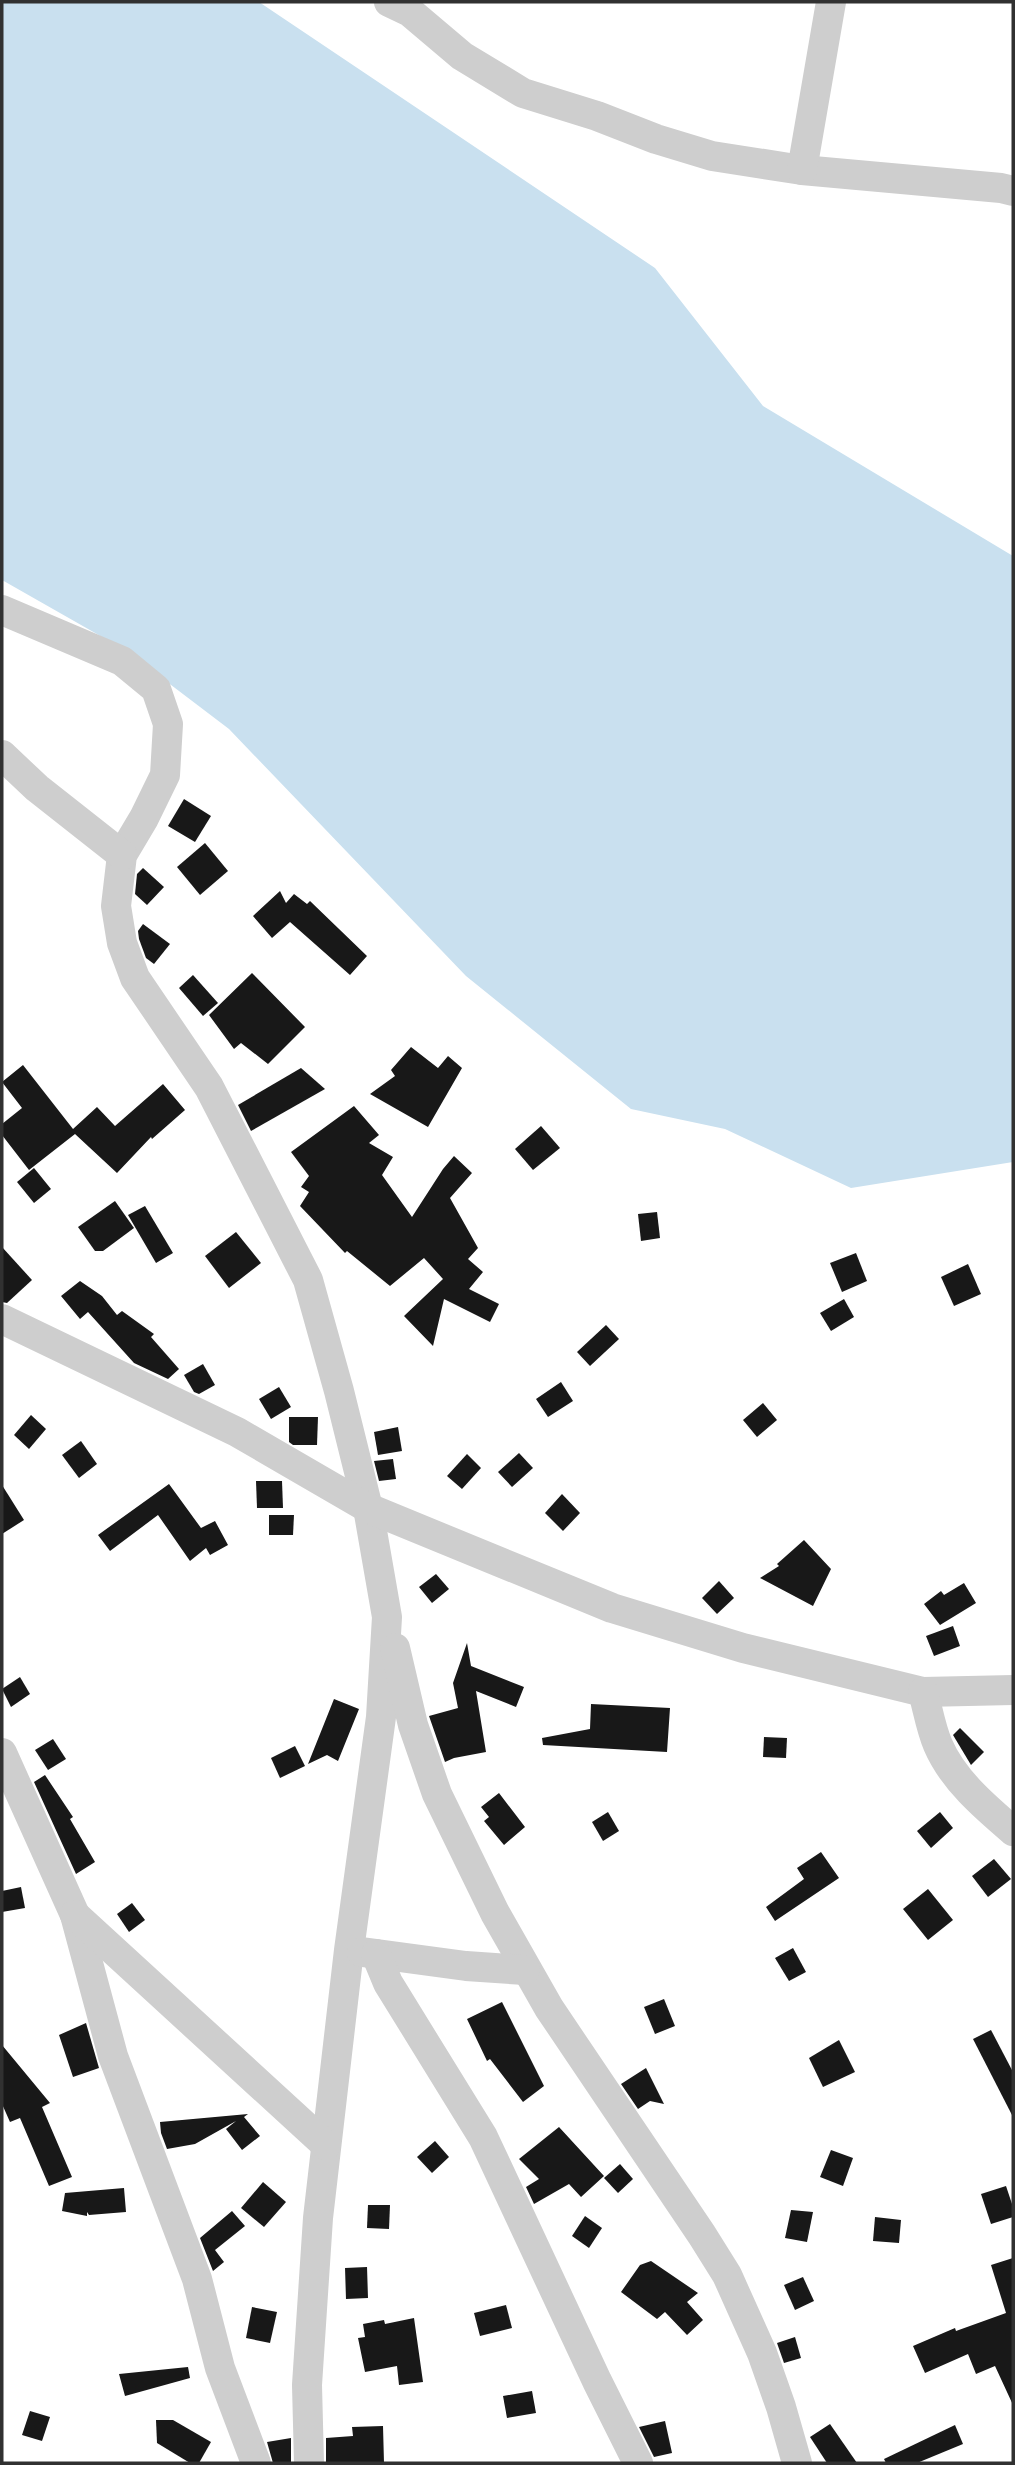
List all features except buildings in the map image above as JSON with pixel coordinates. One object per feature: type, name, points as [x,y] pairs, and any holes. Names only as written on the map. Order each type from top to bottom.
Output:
[{"type":"street","points":[[389,2],[410,12],[462,56],[523,93],[712,156],[802,170],[1013,191]]},
{"type":"street","points":[[802,170],[831,2]]},
{"type":"street","points":[[2,610],[122,660],[156,690],[168,724],[164,775],[144,818],[122,855],[117,906],[122,943],[135,978],[209,1087],[308,1280],[368,1508],[387,1617],[414,1725],[437,1794],[525,1970],[574,2047],[670,2185],[727,2275],[762,2353],[797,2463]]},
{"type":"street","points":[[2,755],[37,788],[122,855]]},
{"type":"street","points":[[2,1319],[237,1432],[368,1508],[612,1608],[743,1648],[923,1692],[1013,1690]]},
{"type":"street","points":[[309,2463],[307,2385],[318,2218],[326,2145],[363,1952],[387,1617]]},
{"type":"street","points":[[923,1692],[938,1745],[955,1775],[986,1808],[1013,1831]]},
{"type":"street","points":[[2,1753],[75,1915],[113,2056],[197,2279],[220,2368],[256,2463]]},
{"type":"street","points":[[75,1915],[326,2145]]},
{"type":"street","points":[[363,1952],[466,1966],[525,1970]]},
{"type":"street","points":[[363,1952],[388,1983],[483,2137],[530,2241],[638,2463]]},
{"type":"water","points":[[2,2],[259,2],[655,268],[763,406],[1013,556],[1013,1162],[851,1188],[725,1129],[631,1109],[466,976],[229,729],[125,650],[2,580]]}]
